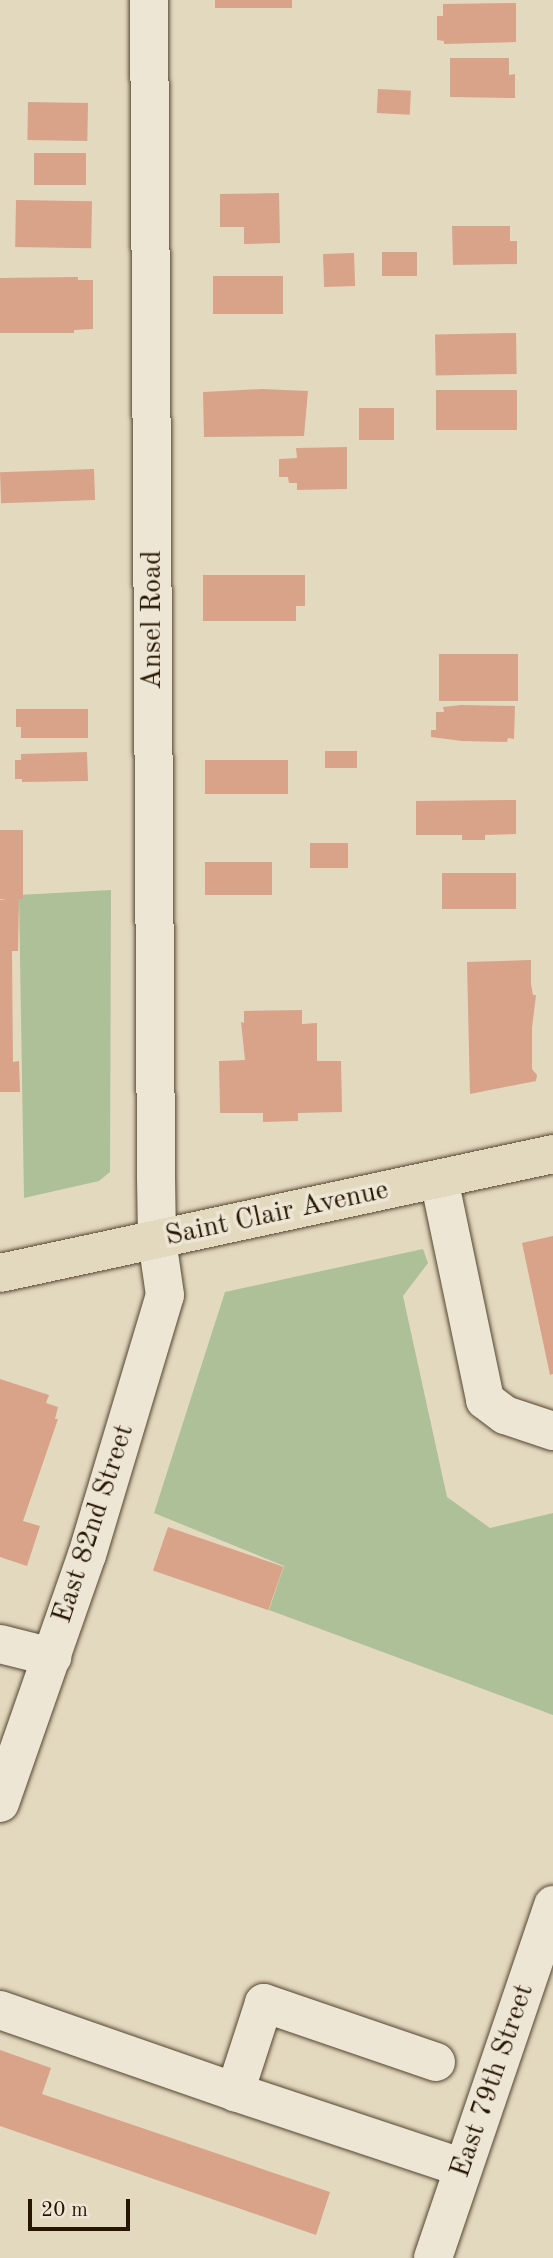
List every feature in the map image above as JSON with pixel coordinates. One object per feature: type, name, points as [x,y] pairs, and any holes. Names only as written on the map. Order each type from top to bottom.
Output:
[{"type":"main road","name":"Saint Clair Avenue","points":[[0,1273],[553,1154]]},
{"type":"street","name":"Ansel Road","points":[[149,0],[158,1240]]},
{"type":"street","points":[[439,1178],[485,1400],[505,1415],[553,1431]]},
{"type":"street","name":"East 82nd Street","points":[[0,1803],[11,1738],[52,1657],[87,1555],[165,1294],[158,1240]]},
{"type":"street","points":[[0,1643],[52,1657]]},
{"type":"street","name":"East 79th Street","points":[[433,2258],[553,1905]]},
{"type":"street","points":[[235,2092],[264,2003],[436,2062]]},
{"type":"street","points":[[0,2010],[463,2168]]},
{"type":"green space","points":[[111,890],[110,1172],[99,1181],[24,1198],[19,895]]},
{"type":"green space","points":[[423,1249],[428,1263],[403,1296],[447,1497],[490,1528],[553,1513],[553,1715],[269,1610],[284,1566],[154,1513],[225,1292]]},
{"type":"building","points":[[215,0],[292,0],[292,8],[215,8]]},
{"type":"building","points":[[516,3],[516,42],[444,44],[444,41],[437,40],[437,16],[443,16],[443,4]]},
{"type":"building","points":[[450,58],[509,58],[509,75],[515,74],[515,98],[450,97]]},
{"type":"building","points":[[378,89],[411,91],[410,115],[377,113]]},
{"type":"building","points":[[28,102],[88,103],[87,141],[27,140]]},
{"type":"building","points":[[34,153],[86,153],[86,185],[34,185]]},
{"type":"building","points":[[279,193],[280,243],[244,244],[244,227],[220,227],[220,194]]},
{"type":"building","points":[[16,200],[92,201],[91,248],[15,247]]},
{"type":"building","points":[[452,226],[510,226],[510,241],[517,241],[517,264],[453,265]]},
{"type":"building","points":[[382,252],[417,252],[417,276],[382,276]]},
{"type":"building","points":[[354,253],[355,286],[324,287],[323,254]]},
{"type":"building","points":[[213,276],[283,276],[283,314],[213,314]]},
{"type":"building","points":[[78,277],[78,280],[93,280],[93,329],[74,330],[74,333],[0,333],[0,278]]},
{"type":"building","points":[[516,333],[517,374],[436,375],[435,334]]},
{"type":"building","points":[[262,389],[308,391],[304,436],[204,437],[203,392]]},
{"type":"building","points":[[436,390],[517,390],[517,430],[436,430]]},
{"type":"building","points":[[359,408],[394,408],[394,440],[359,440]]},
{"type":"building","points":[[347,447],[347,489],[297,490],[297,483],[289,483],[288,477],[279,477],[279,459],[297,458],[296,448]]},
{"type":"building","points":[[94,469],[95,500],[1,503],[0,472]]},
{"type":"building","points":[[203,575],[305,575],[305,606],[296,606],[296,621],[203,621]]},
{"type":"building","points":[[439,654],[518,654],[518,701],[439,701]]},
{"type":"building","points":[[515,706],[514,739],[508,738],[507,742],[462,741],[431,737],[431,730],[436,730],[436,712],[444,712],[443,707]]},
{"type":"building","points":[[16,709],[88,709],[88,738],[21,738],[21,727],[16,727]]},
{"type":"building","points":[[325,751],[357,751],[357,768],[325,768]]},
{"type":"building","points":[[87,752],[88,781],[22,782],[22,779],[15,779],[15,760],[21,760],[21,754]]},
{"type":"building","points":[[205,760],[288,760],[288,794],[205,794]]},
{"type":"building","points":[[516,800],[516,834],[485,835],[485,840],[462,840],[462,835],[416,835],[416,801]]},
{"type":"building","points":[[0,830],[23,830],[23,899],[0,899]]},
{"type":"building","points":[[310,843],[348,843],[348,868],[310,868]]},
{"type":"building","points":[[205,862],[272,862],[272,895],[205,895]]},
{"type":"building","points":[[442,873],[516,873],[516,909],[442,909]]},
{"type":"building","points":[[19,897],[18,951],[12,951],[13,1062],[19,1061],[20,1092],[0,1092],[0,900]]},
{"type":"building","points":[[531,960],[531,984],[533,995],[536,995],[532,1028],[532,1069],[537,1075],[536,1081],[470,1094],[467,962]]},
{"type":"building","points":[[302,1010],[302,1024],[317,1023],[317,1061],[341,1061],[342,1112],[298,1113],[298,1121],[263,1122],[263,1113],[220,1113],[219,1061],[245,1060],[241,1022],[244,1023],[244,1011]]},
{"type":"building","points":[[553,1236],[553,1374],[550,1375],[522,1243]]},
{"type":"building","points":[[0,1379],[49,1395],[46,1403],[58,1407],[55,1419],[58,1419],[23,1521],[40,1526],[27,1566],[0,1557]]},
{"type":"building","points":[[168,1527],[283,1567],[268,1610],[153,1570]]},
{"type":"building","points":[[0,2050],[51,2068],[42,2094],[330,2192],[316,2235],[0,2126]]}]
